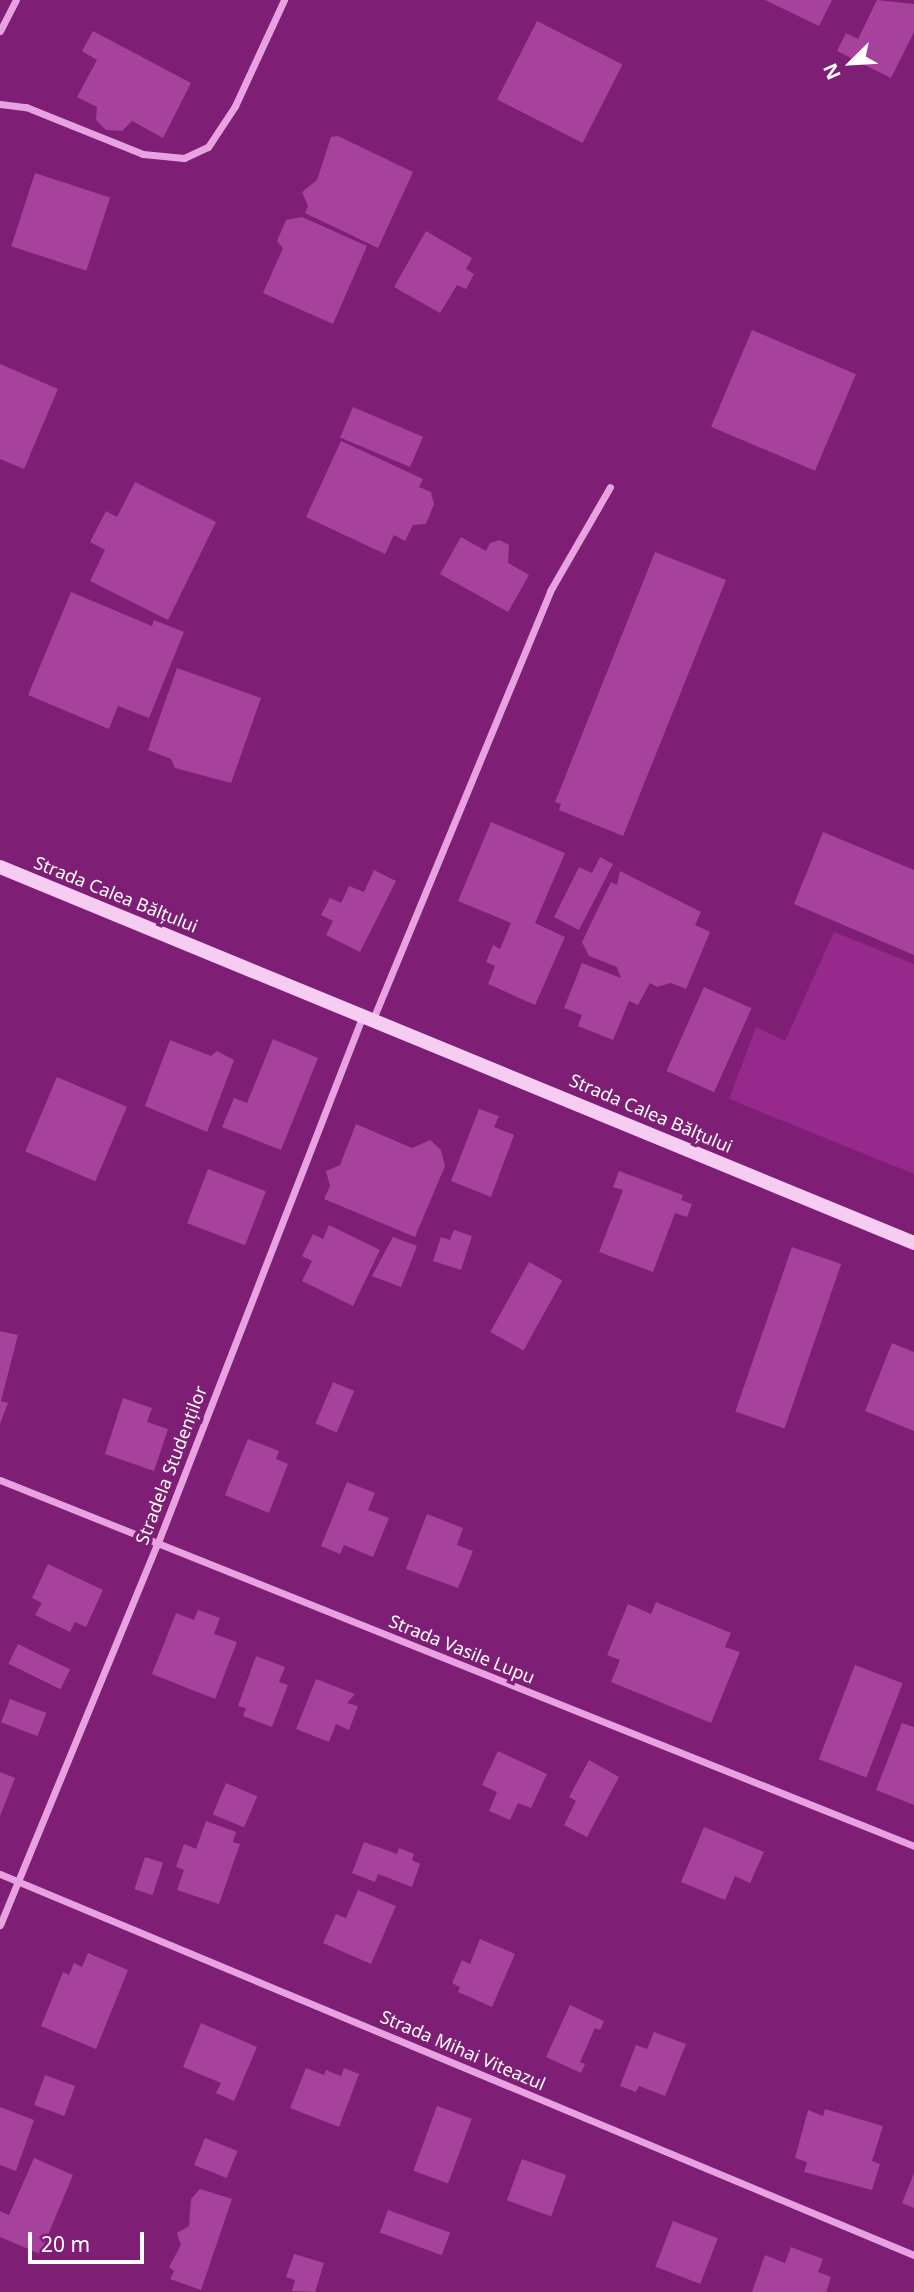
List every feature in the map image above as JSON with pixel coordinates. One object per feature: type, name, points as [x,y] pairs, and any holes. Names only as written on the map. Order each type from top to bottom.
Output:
[{"type":"main road","name":"Strada Calea Bălțului","points":[[0,867],[914,1243]]},
{"type":"street","points":[[0,31],[16,0]]},
{"type":"street","points":[[0,104],[26,107],[143,153],[184,158],[208,147],[235,106],[284,0]]},
{"type":"street","points":[[368,1017],[551,591],[610,487]]},
{"type":"street","name":"Stradela Studenților","points":[[0,1924],[15,1880],[157,1545],[368,1017]]},
{"type":"street","name":"Strada Vasile Lupu","points":[[0,1479],[157,1545],[914,1846]]},
{"type":"street","name":"Strada Mihai Viteazul","points":[[0,1874],[914,2255]]},
{"type":"shaded area","points":[[834,932],[914,964],[914,1174],[729,1099],[756,1027],[785,1041]]},
{"type":"building","points":[[765,0],[832,0],[819,26]]},
{"type":"building","points":[[877,0],[914,4],[914,32],[891,78],[837,51],[846,33],[858,39]]},
{"type":"building","points":[[537,21],[623,65],[583,143],[497,99]]},
{"type":"building","points":[[93,31],[191,83],[163,138],[132,121],[122,131],[106,130],[96,120],[97,107],[77,97],[97,60],[82,51]]},
{"type":"building","points":[[338,136],[413,172],[378,248],[305,213],[308,206],[302,192],[317,180],[331,137]]},
{"type":"building","points":[[35,173],[110,197],[86,271],[11,246]]},
{"type":"building","points":[[302,217],[367,246],[333,324],[263,293],[283,248],[277,241],[286,220]]},
{"type":"building","points":[[426,231],[472,258],[466,269],[474,274],[466,289],[457,285],[440,313],[394,287]]},
{"type":"building","points":[[752,330],[856,374],[815,471],[711,427]]},
{"type":"building","points":[[0,364],[58,389],[24,469],[0,459]]},
{"type":"building","points":[[353,407],[423,437],[410,467],[340,437]]},
{"type":"building","points":[[341,441],[423,479],[419,487],[431,492],[434,504],[426,524],[413,525],[405,541],[394,535],[385,554],[306,517]]},
{"type":"building","points":[[135,482],[216,522],[168,620],[90,581],[105,550],[90,542],[106,511],[117,517]]},
{"type":"building","points":[[461,537],[486,551],[490,543],[500,540],[509,545],[508,563],[529,575],[508,612],[440,574]]},
{"type":"building","points":[[655,552],[726,580],[623,836],[559,810],[561,804],[555,802]]},
{"type":"building","points":[[71,592],[152,626],[154,620],[184,632],[149,718],[118,706],[109,729],[28,695]]},
{"type":"building","points":[[177,668],[261,698],[231,783],[175,768],[171,759],[148,750]]},
{"type":"building","points":[[491,822],[565,853],[535,923],[565,937],[535,1005],[488,984],[495,966],[486,962],[493,945],[500,949],[511,923],[458,901]]},
{"type":"building","points":[[823,832],[914,870],[914,955],[794,904]]},
{"type":"building","points":[[600,857],[613,864],[579,930],[554,917],[579,867],[592,873]]},
{"type":"building","points":[[374,870],[396,881],[360,952],[326,935],[333,921],[321,915],[330,898],[341,903],[349,886],[364,892]]},
{"type":"building","points":[[620,871],[701,912],[695,925],[710,932],[686,989],[671,983],[657,987],[650,983],[638,1005],[629,1001],[613,1040],[578,1026],[582,1015],[564,1008],[582,963],[621,978],[617,967],[589,956],[582,942],[611,882],[617,885]]},
{"type":"building","points":[[704,987],[752,1008],[714,1092],[667,1071]]},
{"type":"building","points":[[273,1039],[318,1058],[281,1150],[222,1127],[234,1098],[247,1103]]},
{"type":"building","points":[[170,1040],[211,1056],[217,1051],[234,1060],[207,1132],[145,1106]]},
{"type":"building","points":[[57,1077],[127,1107],[95,1181],[25,1152]]},
{"type":"building","points":[[479,1109],[499,1116],[494,1127],[514,1135],[491,1197],[451,1181]]},
{"type":"building","points":[[356,1124],[412,1148],[430,1140],[441,1150],[445,1166],[415,1237],[324,1199],[330,1186],[326,1171],[340,1165]]},
{"type":"building","points":[[208,1169],[266,1191],[245,1245],[187,1223]]},
{"type":"building","points":[[619,1171],[683,1195],[681,1200],[692,1204],[687,1217],[675,1213],[653,1272],[599,1252],[623,1190],[613,1187]]},
{"type":"building","points":[[329,1225],[380,1250],[353,1306],[302,1281],[312,1261],[302,1256],[313,1234],[323,1239]]},
{"type":"building","points":[[454,1230],[472,1236],[461,1270],[433,1261],[441,1237],[450,1240]]},
{"type":"building","points":[[393,1237],[417,1246],[401,1287],[372,1276]]},
{"type":"building","points":[[792,1247],[841,1264],[785,1428],[735,1412]]},
{"type":"building","points":[[529,1262],[562,1280],[523,1350],[490,1332]]},
{"type":"building","points":[[0,1331],[18,1335],[1,1401],[8,1403],[0,1424]]},
{"type":"building","points":[[892,1343],[914,1352],[914,1431],[865,1411]]},
{"type":"building","points":[[333,1382],[354,1391],[337,1432],[315,1423]]},
{"type":"building","points":[[123,1398],[152,1408],[147,1422],[168,1429],[154,1471],[105,1454]]},
{"type":"building","points":[[248,1439],[279,1451],[276,1459],[288,1464],[269,1513],[225,1495]]},
{"type":"building","points":[[347,1482],[375,1493],[368,1510],[389,1518],[373,1557],[344,1545],[340,1554],[321,1546]]},
{"type":"building","points":[[427,1514],[463,1528],[457,1545],[473,1551],[458,1588],[406,1569]]},
{"type":"building","points":[[48,1564],[103,1590],[86,1627],[75,1622],[70,1632],[35,1615],[42,1603],[32,1598]]},
{"type":"building","points":[[656,1602],[731,1633],[725,1647],[740,1652],[711,1723],[611,1682],[620,1660],[607,1655],[628,1604],[651,1614]]},
{"type":"building","points":[[198,1610],[220,1618],[214,1634],[237,1642],[215,1699],[152,1674],[176,1613],[194,1620]]},
{"type":"building","points":[[18,1644],[70,1669],[60,1689],[8,1664]]},
{"type":"building","points":[[256,1656],[285,1667],[279,1682],[288,1685],[272,1727],[243,1716],[246,1708],[238,1706]]},
{"type":"building","points":[[855,1665],[903,1683],[866,1778],[819,1759]]},
{"type":"building","points":[[316,1679],[355,1694],[347,1703],[358,1706],[349,1730],[336,1724],[329,1742],[296,1729]]},
{"type":"building","points":[[10,1699],[46,1713],[37,1736],[1,1722]]},
{"type":"building","points":[[902,1723],[914,1727],[914,1805],[876,1790]]},
{"type":"building","points":[[498,1751],[547,1774],[531,1808],[518,1803],[510,1820],[489,1811],[497,1792],[482,1785]]},
{"type":"building","points":[[589,1760],[619,1777],[587,1837],[564,1825],[576,1801],[569,1797]]},
{"type":"building","points":[[0,1772],[15,1778],[0,1816]]},
{"type":"building","points":[[226,1783],[257,1796],[244,1828],[213,1814]]},
{"type":"building","points":[[206,1821],[236,1832],[233,1842],[240,1844],[219,1904],[177,1890],[184,1870],[176,1867],[184,1844],[196,1849]]},
{"type":"building","points":[[704,1827],[764,1852],[750,1883],[735,1876],[725,1900],[681,1882]]},
{"type":"building","points":[[364,1842],[397,1854],[399,1848],[414,1854],[412,1860],[420,1864],[412,1887],[378,1874],[375,1882],[352,1873]]},
{"type":"building","points":[[145,1857],[163,1863],[153,1895],[134,1889]]},
{"type":"building","points":[[358,1890],[396,1906],[371,1964],[323,1943],[336,1914],[346,1918]]},
{"type":"building","points":[[480,1939],[515,1954],[492,2007],[458,1992],[460,1987],[452,1983],[462,1960],[470,1964]]},
{"type":"building","points":[[88,1953],[128,1970],[96,2049],[41,2026],[63,1972],[69,1975],[74,1963],[82,1967]]},
{"type":"building","points":[[570,2005],[604,2021],[600,2030],[595,2028],[580,2062],[585,2064],[581,2073],[546,2057]]},
{"type":"building","points":[[201,2023],[257,2047],[234,2101],[216,2093],[221,2083],[183,2067]]},
{"type":"building","points":[[654,2032],[686,2044],[665,2096],[639,2086],[636,2092],[620,2086],[636,2045],[647,2049]]},
{"type":"building","points":[[306,2068],[324,2075],[326,2070],[341,2076],[344,2068],[359,2074],[339,2127],[290,2108]]},
{"type":"building","points":[[45,2075],[75,2086],[64,2116],[34,2105]]},
{"type":"building","points":[[437,2106],[472,2119],[448,2183],[413,2171]]},
{"type":"building","points":[[0,2107],[34,2120],[16,2171],[0,2165]]},
{"type":"building","points":[[825,2109],[883,2126],[872,2161],[880,2164],[872,2190],[804,2172],[807,2162],[795,2158],[808,2110],[823,2116]]},
{"type":"building","points":[[205,2138],[237,2151],[227,2178],[194,2165]]},
{"type":"building","points":[[34,2158],[73,2175],[40,2254],[0,2237],[0,2211],[9,2215]]},
{"type":"building","points":[[522,2159],[566,2175],[551,2216],[507,2200]]},
{"type":"building","points":[[914,2173],[914,2208],[902,2203]]},
{"type":"building","points":[[200,2189],[232,2199],[201,2290],[170,2279],[174,2271],[169,2267],[181,2245],[177,2233],[189,2226],[191,2199]]},
{"type":"building","points":[[388,2210],[450,2233],[442,2255],[380,2233]]},
{"type":"building","points":[[673,2221],[718,2238],[700,2284],[655,2267]]},
{"type":"building","points":[[791,2247],[823,2259],[818,2272],[831,2277],[826,2292],[752,2292],[765,2255],[785,2263]]},
{"type":"building","points":[[294,2254],[324,2263],[315,2292],[292,2291],[295,2280],[286,2277]]}]
